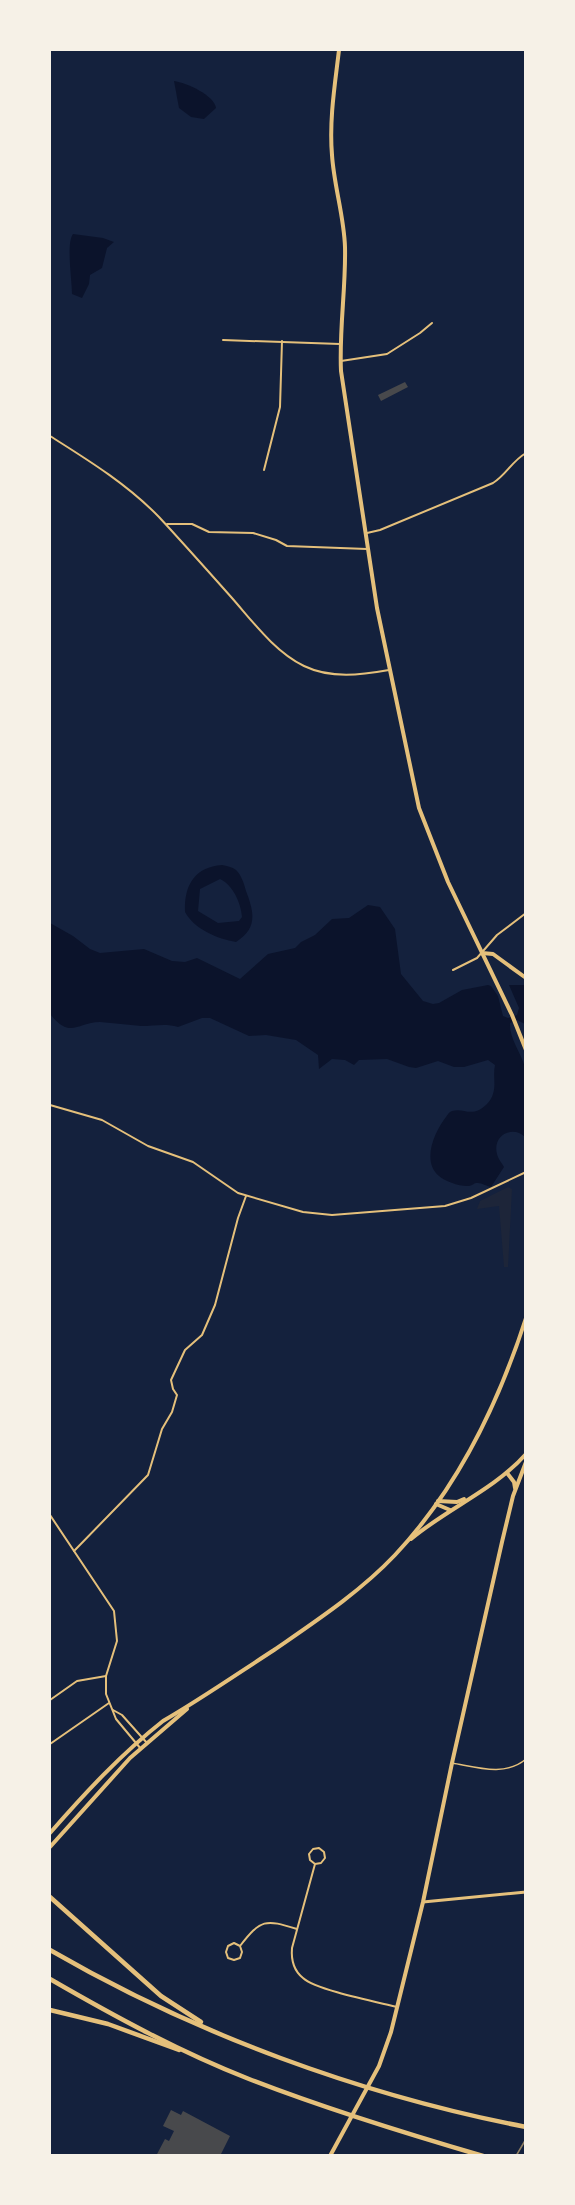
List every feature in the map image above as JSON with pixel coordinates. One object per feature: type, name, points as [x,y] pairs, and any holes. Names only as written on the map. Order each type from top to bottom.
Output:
[{"type":"highway","points":[[50,1891],[59,1905]]},
{"type":"highway","points":[[50,1897],[161,1995],[194,2019],[230,2037]]},
{"type":"highway","points":[[50,1950],[130,1994],[304,2066],[355,2083],[525,2127]]},
{"type":"highway","points":[[50,1979],[122,2019],[248,2078],[340,2112],[483,2156]]},
{"type":"highway","points":[[50,2010],[108,2025],[200,2057]]},
{"type":"main road","points":[[339,50],[331,142],[332,163],[345,241],[340,361],[364,533],[389,670],[419,808],[448,882],[512,1015],[525,1050]]},
{"type":"main road","points":[[482,953],[493,954],[525,978]]},
{"type":"main road","points":[[404,1545],[437,1502],[466,1458],[490,1413],[511,1364],[525,1318]]},
{"type":"main road","points":[[50,1833],[75,1804],[136,1743],[163,1721],[315,1622],[362,1586],[404,1545],[450,1510],[507,1473],[525,1454]]},
{"type":"main road","points":[[330,2156],[379,2066],[392,2032],[515,1491],[525,1462]]},
{"type":"main road","points":[[512,1469],[518,1475],[518,1482]]},
{"type":"main road","points":[[507,1473],[514,1482],[515,1491]]},
{"type":"main road","points":[[437,1502],[457,1502],[473,1496]]},
{"type":"main road","points":[[437,1502],[450,1510]]},
{"type":"main road","points":[[50,1847],[103,1786],[191,1704]]},
{"type":"street","points":[[340,361],[387,354],[432,323]]},
{"type":"street","points":[[223,340],[340,344]]},
{"type":"street","points":[[264,470],[279,417],[282,342]]},
{"type":"street","points":[[50,436],[119,481],[165,524],[266,635],[296,662],[316,671],[336,675],[389,670]]},
{"type":"street","points":[[364,533],[381,530],[493,483],[518,457],[525,453]]},
{"type":"street","points":[[165,524],[192,524],[209,532],[253,533],[292,547],[367,549]]},
{"type":"street","points":[[453,970],[477,958],[497,935],[525,913]]},
{"type":"street","points":[[50,1105],[102,1120],[147,1146],[192,1162],[246,1196],[277,1206],[322,1215],[446,1206],[471,1198],[525,1172]]},
{"type":"street","points":[[74,1551],[148,1475],[162,1429],[172,1412],[177,1395],[171,1380],[185,1350],[202,1335],[215,1305],[246,1196]]},
{"type":"street","points":[[50,1515],[114,1611],[117,1641],[106,1676],[105,1689],[116,1719],[141,1749]]},
{"type":"street","points":[[50,1700],[77,1681],[106,1676]]},
{"type":"street","points":[[50,1744],[109,1703]]},
{"type":"street","points":[[112,1709],[122,1714],[147,1743]]},
{"type":"street","points":[[319,1848],[324,1852],[325,1858],[321,1863],[315,1864],[310,1860],[309,1854],[313,1849],[319,1848]]},
{"type":"street","points":[[315,1864],[297,1929],[292,1960],[297,1972],[307,1981],[398,2007]]},
{"type":"street","points":[[423,1902],[525,1892]]},
{"type":"street","points":[[240,1946],[253,1929],[263,1923],[275,1923],[297,1929]]},
{"type":"street","points":[[234,1944],[240,1946],[242,1952],[240,1958],[234,1960],[228,1958],[226,1952],[228,1946],[234,1944]]},
{"type":"lane","points":[[452,1762],[494,1770],[503,1769],[525,1759]]},
{"type":"shaded area","points":[[174,81],[186,84],[205,94],[216,108],[204,119],[191,117],[179,108]]},
{"type":"shaded area","points":[[73,234],[103,238],[114,242],[107,248],[102,268],[90,275],[89,284],[82,298],[72,294],[70,245]]},
{"type":"shaded area","points":[[222,865],[231,867],[243,880],[252,919],[248,931],[236,942],[200,928],[185,912],[189,886],[198,874]],"holes":[[[220,879],[225,882],[238,900],[242,917],[239,921],[218,923],[198,911],[200,889]]]},
{"type":"shaded area","points":[[368,905],[380,907],[395,929],[401,974],[423,1001],[439,1003],[462,990],[488,985],[498,996],[503,1016],[508,1018],[517,1015],[519,1008],[509,985],[525,985],[525,1024],[517,1020],[510,1023],[510,1029],[525,1067],[527,1092],[525,1137],[510,1132],[500,1137],[496,1147],[504,1167],[491,1187],[478,1183],[462,1186],[445,1180],[434,1170],[430,1154],[434,1138],[449,1113],[456,1110],[477,1111],[491,1099],[494,1090],[495,1065],[488,1060],[464,1067],[454,1067],[438,1061],[416,1068],[387,1059],[359,1060],[354,1065],[345,1060],[332,1059],[319,1069],[318,1055],[296,1040],[266,1035],[249,1036],[210,1018],[202,1018],[178,1027],[100,1022],[69,1028],[57,1022],[50,1014],[50,923],[100,953],[144,949],[172,961],[185,962],[197,958],[240,979],[268,954],[295,948],[315,935],[332,919],[349,918]]},
{"type":"shaded area","points":[[508,1187],[512,1189],[508,1267],[504,1267],[499,1206],[477,1209],[480,1201]]},
{"type":"building","points":[[405,382],[408,387],[381,401],[378,395]]},
{"type":"building","points":[[171,2110],[181,2115],[183,2111],[230,2136],[220,2156],[156,2156],[165,2139],[169,2141],[174,2131],[163,2126]]},
{"type":"railway","points":[[516,2156],[526,2139]]}]
